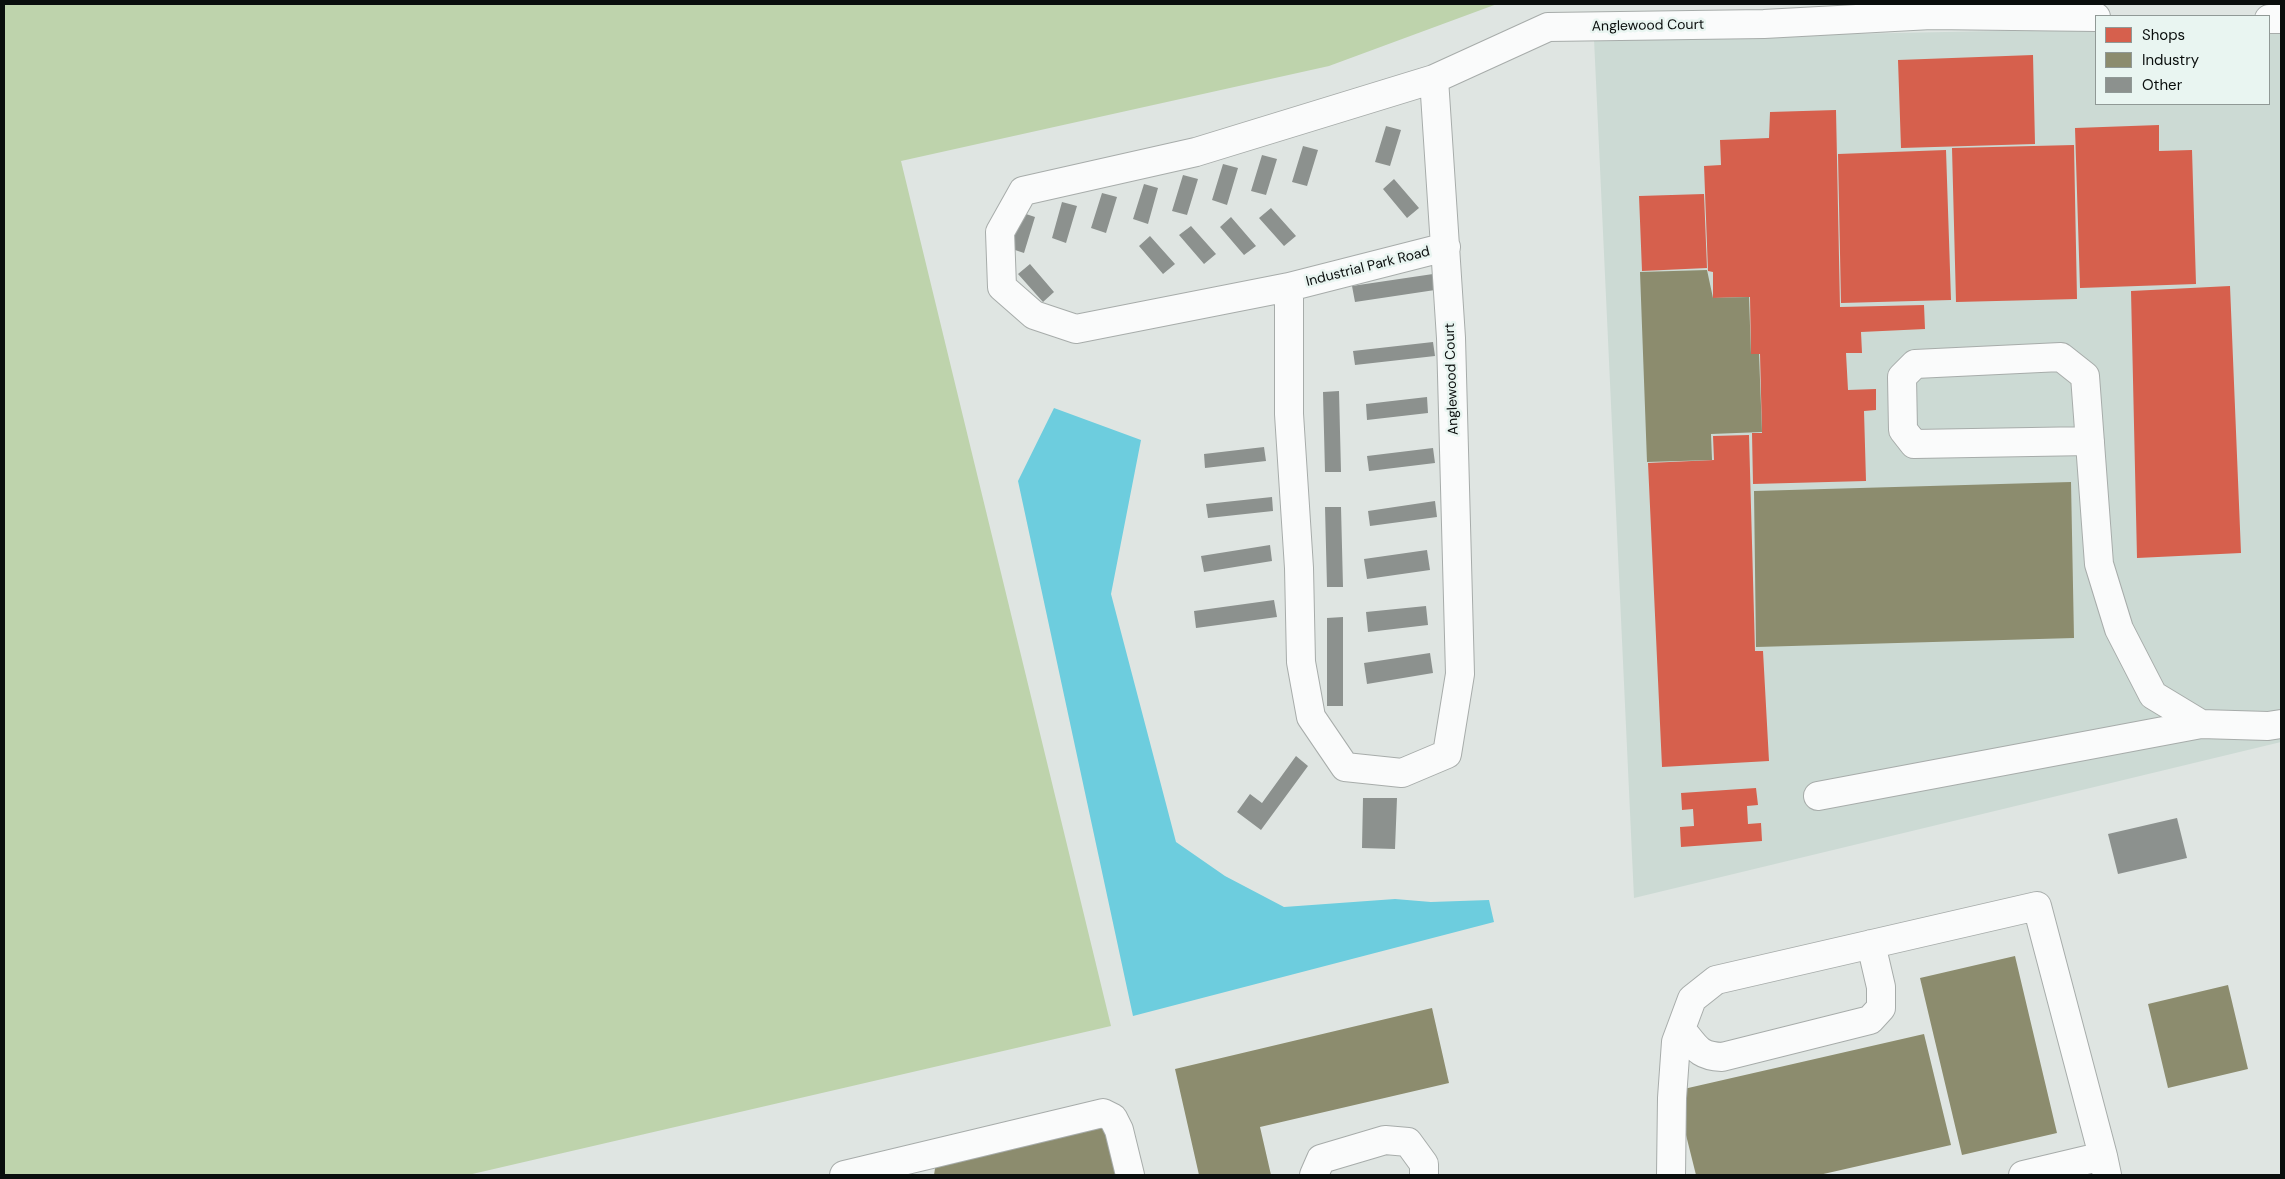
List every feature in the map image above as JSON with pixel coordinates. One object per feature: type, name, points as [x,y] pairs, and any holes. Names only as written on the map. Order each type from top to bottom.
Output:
[{"type":"street","name":"Anglewood Court","points":[[1289,287],[1289,414],[1299,568],[1301,662],[1311,717],[1346,767],[1402,773],[1447,754],[1460,674],[1452,348],[1434,79],[1548,28],[1764,24],[1932,15],[2095,17]]},
{"type":"street","name":"Industrial Park Road","points":[[1434,79],[1196,152],[1022,191],[1000,232],[1002,287],[1034,315],[1076,329],[1289,287],[1446,247]]},
{"type":"street","points":[[2090,441],[1914,444],[1903,430],[1902,377],[1915,364],[2061,356],[2085,376],[2090,441],[2099,564],[2118,629],[2154,695],[2201,724]]},
{"type":"street","points":[[1818,796],[2201,724],[2268,726],[2281,724]]},
{"type":"street","points":[[1671,1175],[1672,1098],[1676,1042],[1692,999],[1716,980],[2037,906],[2105,1166],[2023,1175]]},
{"type":"street","points":[[1681,1029],[1696,1048],[1707,1056],[1722,1057],[1870,1020],[1881,1008],[1881,987],[1871,944]]},
{"type":"street","points":[[844,1175],[1103,1113],[1113,1118],[1119,1130],[1130,1175]]},
{"type":"street","points":[[1314,1175],[1321,1159],[1386,1140],[1408,1142],[1424,1164],[1424,1175]]},
{"type":"shaded area","points":[[2270,25],[2281,25],[2281,742],[1634,898],[1594,39],[2095,29],[2095,105],[2270,105]]},
{"type":"green space","points":[[4,4],[1497,4],[1329,66],[901,161],[1111,1026],[468,1175],[4,1175]]},
{"type":"water","points":[[1054,408],[1141,440],[1111,594],[1176,842],[1225,876],[1284,907],[1395,899],[1431,902],[1489,900],[1494,922],[1133,1016],[1018,481]]},
{"type":"building: Shops","points":[[2033,55],[2035,144],[1901,148],[1898,60]]},
{"type":"building: Shops","points":[[1836,110],[1840,307],[1924,305],[1925,329],[1861,332],[1862,353],[1846,353],[1848,390],[1876,389],[1876,410],[1864,411],[1866,481],[1753,484],[1752,433],[1762,433],[1760,354],[1751,354],[1750,297],[1713,298],[1713,272],[1708,271],[1704,166],[1721,165],[1720,140],[1769,138],[1770,112]]},
{"type":"building: Shops","points":[[2159,125],[2159,151],[2192,150],[2196,284],[2080,288],[2075,128]]},
{"type":"building: Shops","points":[[2074,145],[2077,299],[1956,302],[1952,148]]},
{"type":"building: Shops","points":[[1946,150],[1951,300],[1841,303],[1838,154]]},
{"type":"building: Shops","points":[[1704,194],[1707,268],[1642,271],[1639,196]]},
{"type":"building: Shops","points":[[2230,286],[2241,553],[2137,558],[2131,291]]},
{"type":"building: Shops","points":[[1749,435],[1755,651],[1763,651],[1769,761],[1662,767],[1648,463],[1714,460],[1713,436]]},
{"type":"building: Shops","points":[[1756,788],[1758,805],[1747,806],[1748,824],[1761,823],[1762,841],[1681,847],[1680,827],[1694,826],[1693,809],[1682,810],[1681,793]]},
{"type":"building: Industry","points":[[1707,270],[1713,298],[1749,297],[1751,354],[1759,354],[1762,432],[1711,434],[1712,460],[1647,462],[1640,272]]},
{"type":"building: Industry","points":[[2071,482],[2074,638],[1756,647],[1754,491]]},
{"type":"building: Industry","points":[[2015,956],[2057,1133],[1962,1155],[1920,978]]},
{"type":"building: Industry","points":[[2228,985],[2248,1069],[2168,1088],[2148,1004]]},
{"type":"building: Industry","points":[[1432,1008],[1449,1083],[1260,1127],[1271,1175],[1199,1175],[1175,1069]]},
{"type":"building: Industry","points":[[1924,1034],[1951,1145],[1819,1175],[1696,1175],[1675,1091]]},
{"type":"building: Industry","points":[[1110,1122],[1122,1175],[934,1175],[936,1162]]},
{"type":"building: Other","points":[[1386,126],[1401,130],[1390,166],[1375,162]]},
{"type":"building: Other","points":[[1303,146],[1318,150],[1307,186],[1292,182]]},
{"type":"building: Other","points":[[1262,155],[1277,159],[1266,195],[1251,191]]},
{"type":"building: Other","points":[[1223,164],[1238,168],[1227,205],[1212,200]]},
{"type":"building: Other","points":[[1183,175],[1198,179],[1187,215],[1172,211]]},
{"type":"building: Other","points":[[1394,179],[1419,208],[1407,218],[1383,189]]},
{"type":"building: Other","points":[[1144,184],[1158,188],[1148,224],[1133,219]]},
{"type":"building: Other","points":[[1102,193],[1117,197],[1106,233],[1091,228]]},
{"type":"building: Other","points":[[1062,202],[1077,206],[1066,243],[1052,238]]},
{"type":"building: Other","points":[[1271,208],[1296,236],[1284,246],[1259,218]]},
{"type":"building: Other","points":[[1020,212],[1035,217],[1024,253],[1009,248]]},
{"type":"building: Other","points":[[1231,217],[1256,246],[1244,255],[1220,227]]},
{"type":"building: Other","points":[[1191,226],[1216,254],[1204,264],[1179,235]]},
{"type":"building: Other","points":[[1150,236],[1175,264],[1163,274],[1139,246]]},
{"type":"building: Other","points":[[1030,264],[1054,292],[1043,302],[1018,274]]},
{"type":"building: Other","points":[[1433,274],[1435,290],[1355,302],[1352,286]]},
{"type":"building: Other","points":[[1433,342],[1435,356],[1355,365],[1353,351]]},
{"type":"building: Other","points":[[1339,391],[1341,472],[1325,472],[1323,392]]},
{"type":"building: Other","points":[[1427,397],[1428,413],[1367,420],[1366,404]]},
{"type":"building: Other","points":[[1264,447],[1266,461],[1205,468],[1204,454]]},
{"type":"building: Other","points":[[1433,448],[1435,463],[1369,471],[1367,456]]},
{"type":"building: Other","points":[[1272,497],[1273,511],[1208,518],[1206,504]]},
{"type":"building: Other","points":[[1435,501],[1437,517],[1370,526],[1368,511]]},
{"type":"building: Other","points":[[1325,507],[1341,507],[1343,587],[1327,587]]},
{"type":"building: Other","points":[[1270,545],[1272,561],[1204,572],[1201,556]]},
{"type":"building: Other","points":[[1427,550],[1430,570],[1367,579],[1364,559]]},
{"type":"building: Other","points":[[1274,600],[1277,617],[1196,628],[1194,611]]},
{"type":"building: Other","points":[[1426,606],[1428,625],[1368,632],[1366,612]]},
{"type":"building: Other","points":[[1343,617],[1343,706],[1327,706],[1327,618]]},
{"type":"building: Other","points":[[1430,653],[1433,673],[1367,684],[1364,663]]},
{"type":"building: Other","points":[[1296,756],[1308,766],[1261,830],[1237,812],[1250,794],[1262,803]]},
{"type":"building: Other","points":[[1363,798],[1397,798],[1395,849],[1362,848]]},
{"type":"building: Other","points":[[2177,818],[2187,858],[2118,874],[2108,834]]}]
